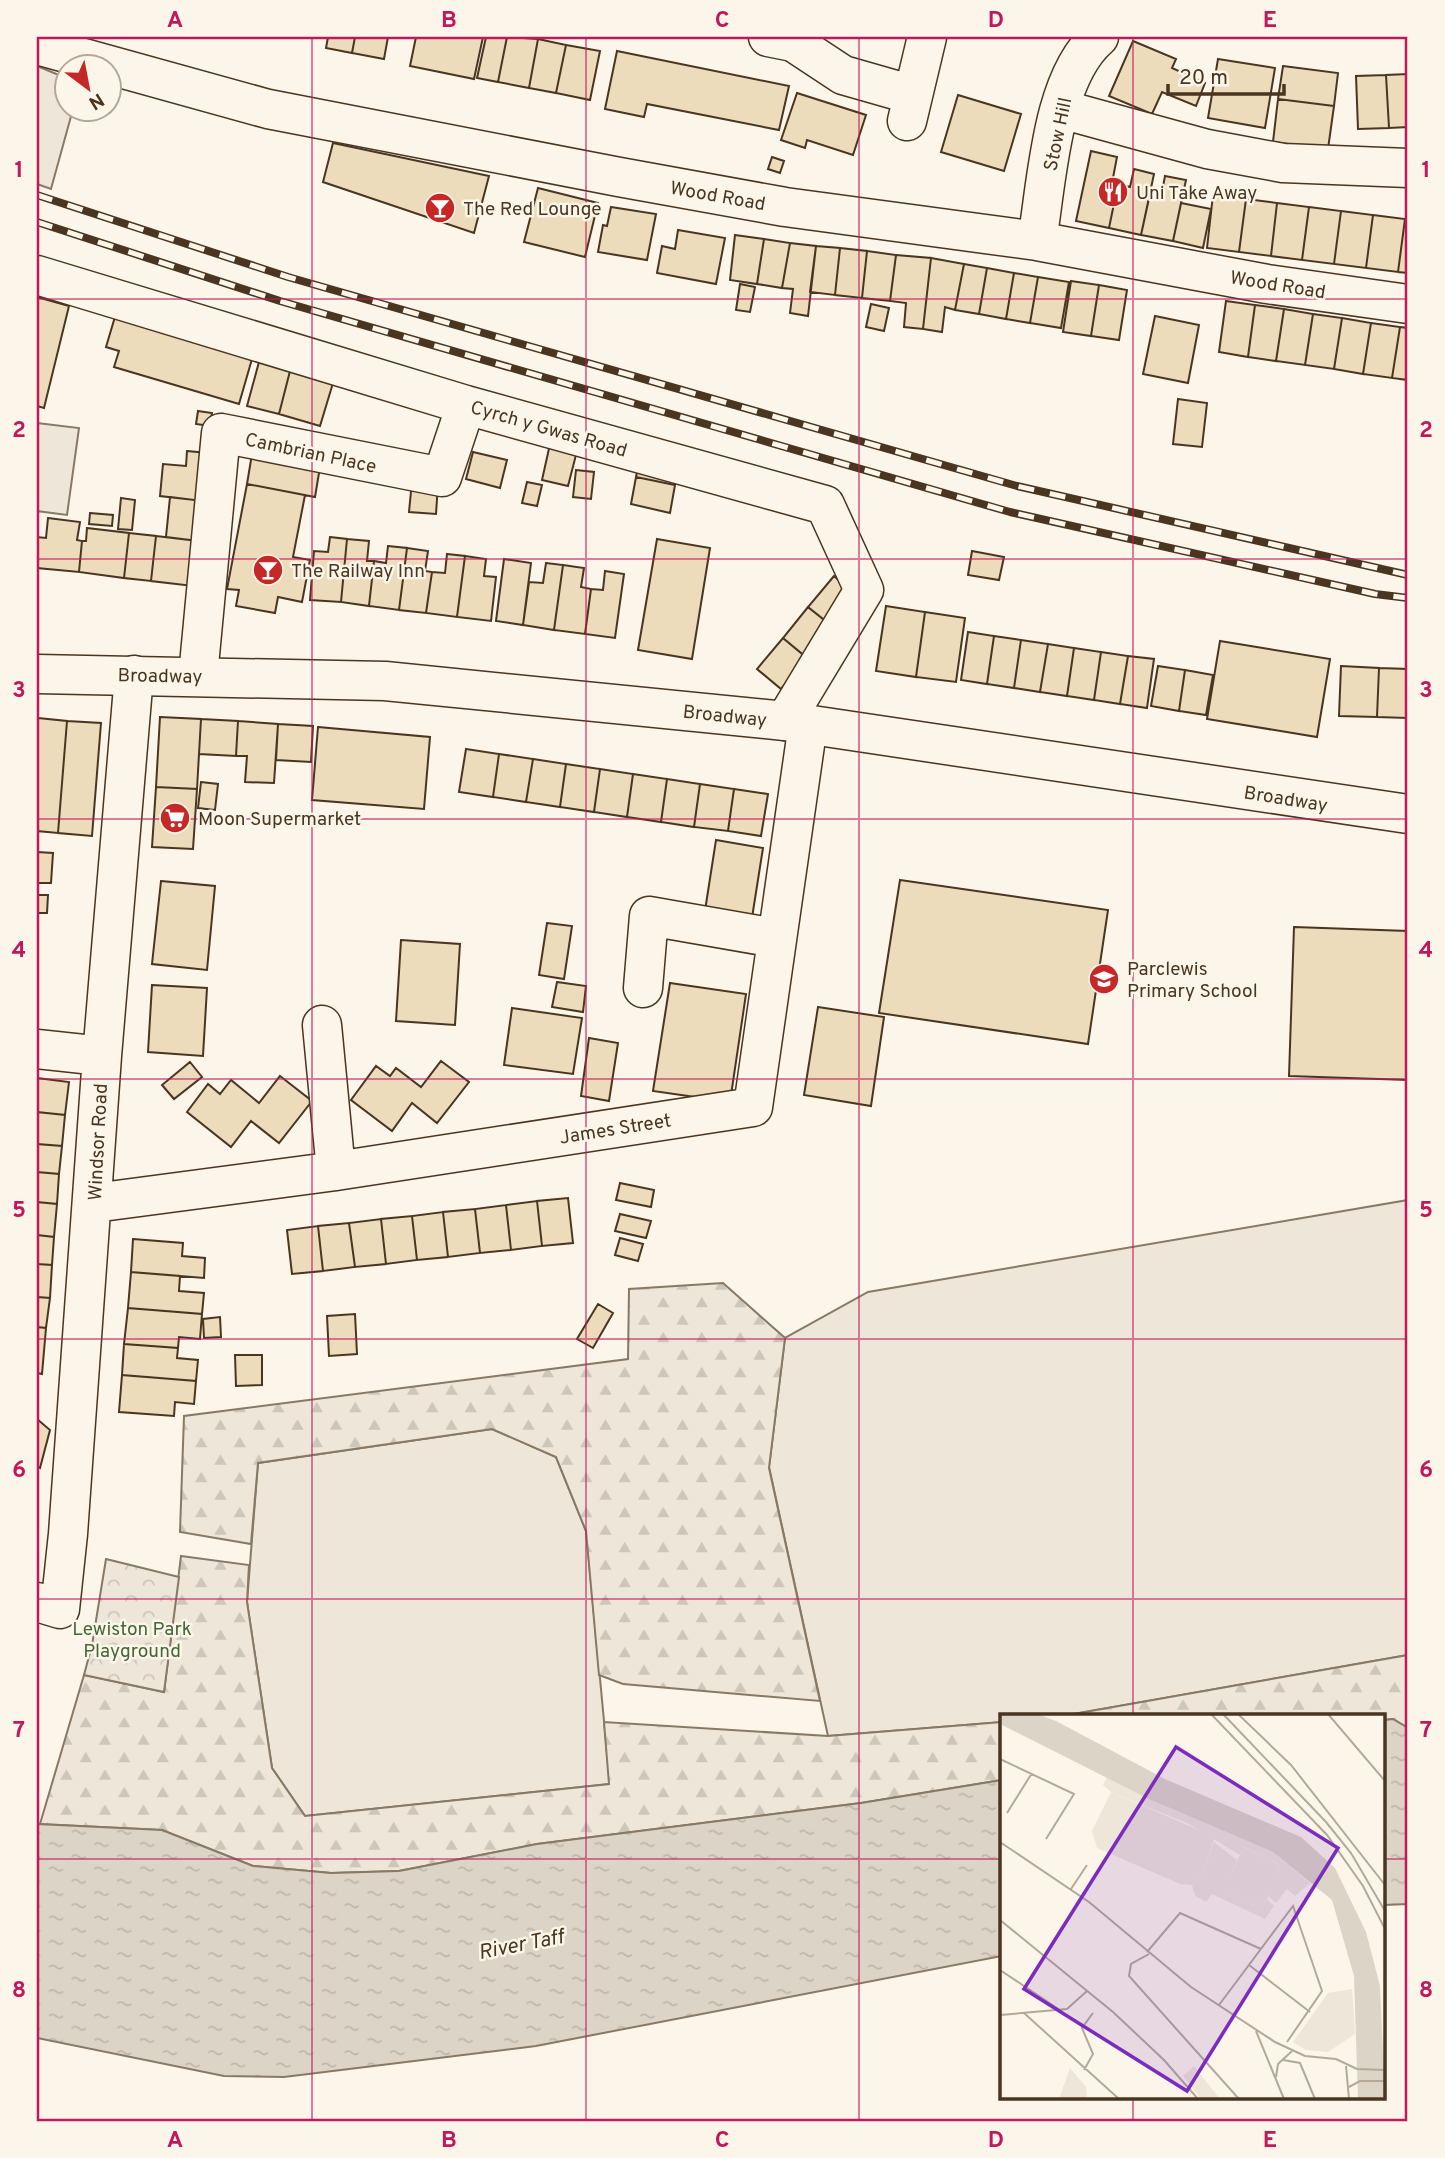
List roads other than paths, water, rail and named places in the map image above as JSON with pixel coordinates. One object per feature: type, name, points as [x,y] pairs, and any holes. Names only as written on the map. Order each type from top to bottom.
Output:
[{"type":"street","points":[[768,37],[793,42],[843,75],[910,108],[927,37]]},
{"type":"street","name":"Stow Hill","points":[[1037,241],[1061,109],[1070,77],[1099,37]]},
{"type":"street","name":"Wood Road","points":[[40,43],[268,109],[785,207],[1037,241],[1267,284],[1408,304]]},
{"type":"street","points":[[1061,109],[1207,149],[1283,163],[1408,168]]},
{"type":"street","name":"Cyrch y Gwas Road","points":[[37,275],[466,405],[825,505],[864,590],[797,723]]},
{"type":"street","name":"Cambrian Place","points":[[198,676],[221,433],[442,477],[466,405]]},
{"type":"street","name":"Broadway","points":[[37,674],[385,681],[797,723],[1408,814]]},
{"type":"street","name":"Windsor Road","points":[[48,1605],[93,1203],[102,1056],[134,675]]},
{"type":"street","name":"James Street","points":[[93,1203],[336,1171],[753,1107],[775,938],[797,723]]},
{"type":"street","points":[[643,988],[649,916],[775,938]]},
{"type":"street","points":[[322,1025],[336,1171]]},
{"type":"street","points":[[37,1049],[102,1056]]},
{"type":"water","points":[[1393,1719],[1408,1728],[1408,1904],[1386,1905],[1386,1720]]},
{"type":"water","name":"River Taff","points":[[1000,1780],[1000,1956],[536,2046],[284,2077],[224,2076],[37,2038],[37,1824],[162,1830],[253,1866],[331,1873],[399,1871],[537,1844],[861,1803]]},
{"type":"railway","points":[[37,195],[288,277],[1017,486],[1408,575]]},
{"type":"railway","points":[[37,222],[280,301],[1010,512],[1375,594],[1408,598]]},
{"type":"place","name":"Uni Take Away","points":[[1113,192]]},
{"type":"place","name":"The Red Lounge","points":[[440,208]]},
{"type":"place","name":"The Railway Inn","points":[[268,570]]},
{"type":"place","name":"Moon Supermarket","points":[[175,818]]},
{"type":"place","name":"Parclewis Primary School","points":[[1104,979]]},
{"type":"park label","name":"Lewiston Park Playground","points":[[132,1639]]}]
